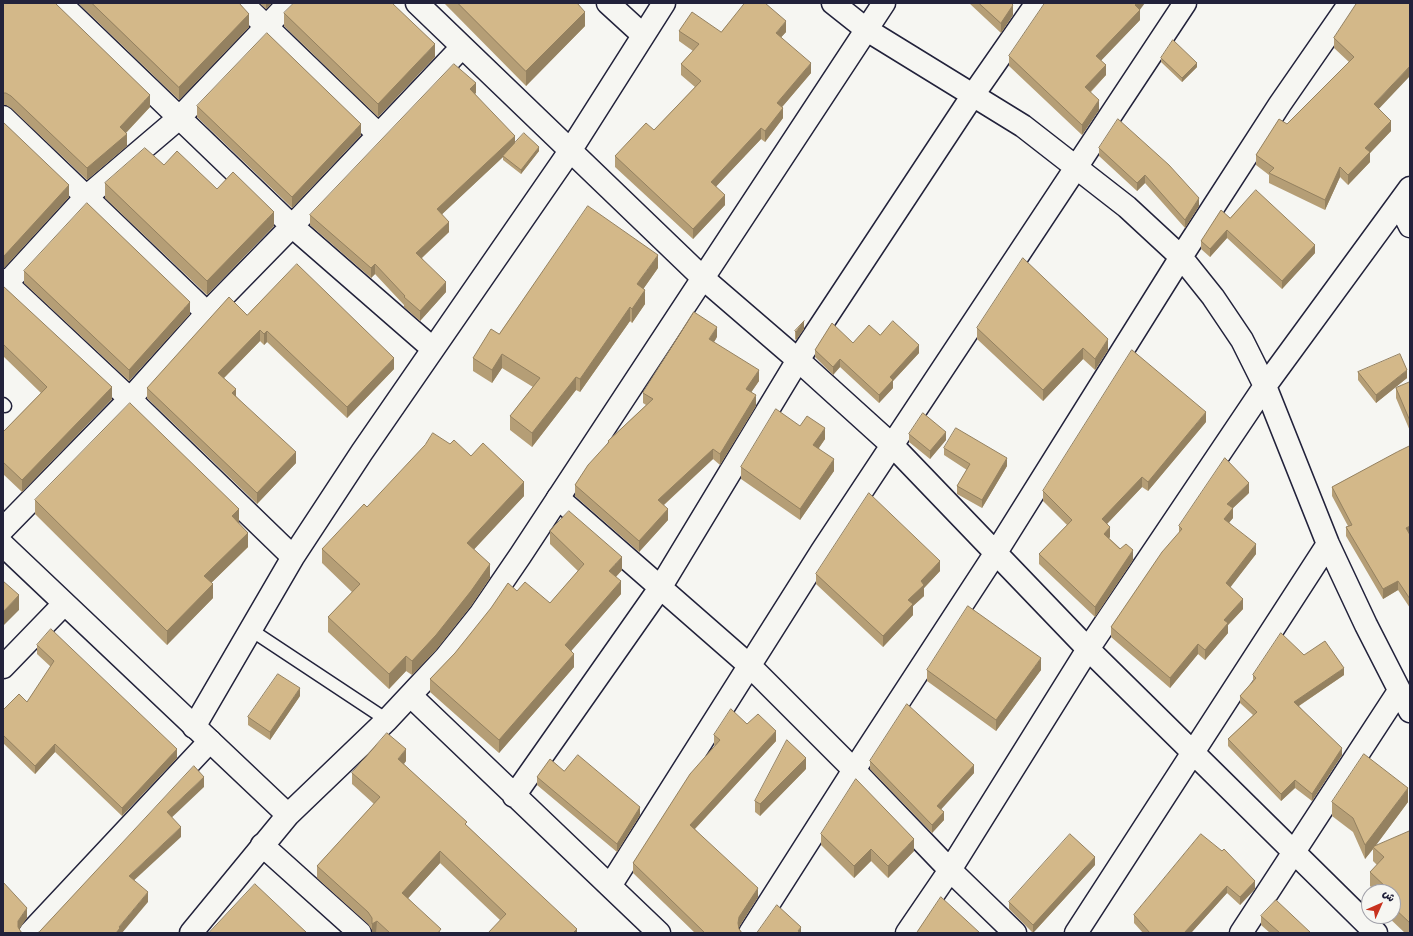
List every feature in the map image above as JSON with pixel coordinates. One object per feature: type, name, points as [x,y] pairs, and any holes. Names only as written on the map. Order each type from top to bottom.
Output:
[{"type":"street","points":[[60,3],[292,226],[432,348]]},
{"type":"street","points":[[242,3],[379,135]]},
{"type":"street","points":[[289,3],[179,118],[85,198],[4,284],[130,399],[293,557]]},
{"type":"street","points":[[417,3],[704,279],[798,360],[893,446],[995,554],[1088,648],[1376,933]]},
{"type":"street","points":[[608,3],[643,35]]},
{"type":"street","points":[[194,726],[293,557],[432,348],[570,151],[664,3]]},
{"type":"street","points":[[833,3],[867,30],[1023,126],[1127,207],[1180,256],[1213,297],[1242,340],[1265,386],[1328,544],[1410,711]]},
{"type":"street","points":[[190,933],[262,844],[288,815],[410,696],[445,658],[481,613],[704,279],[884,3]]},
{"type":"street","points":[[514,796],[660,588],[798,360],[973,95],[1037,3]]},
{"type":"street","points":[[610,886],[822,551],[893,446],[1185,3]]},
{"type":"street","points":[[750,933],[995,554],[1180,256],[1280,104],[1350,3]]},
{"type":"street","points":[[3,529],[130,399],[206,314],[462,47]]},
{"type":"street","points":[[3,118],[206,314]]},
{"type":"street","points":[[1405,196],[1410,226]]},
{"type":"street","points":[[907,933],[950,870],[1088,648],[1265,386],[1405,196]]},
{"type":"street","points":[[558,498],[750,666],[854,770],[950,870],[1015,933]]},
{"type":"street","points":[[1076,933],[1328,544]]},
{"type":"street","points":[[3,545],[288,815]]},
{"type":"street","points":[[3,666],[64,604]]},
{"type":"street","points":[[1241,933],[1293,851],[1399,691]]},
{"type":"street","points":[[410,696],[659,933]]},
{"type":"street","points":[[30,933],[210,741]]},
{"type":"street","points":[[262,844],[360,933]]},
{"type":"lane","points":[[251,630],[387,720]]},
{"type":"building","points":[[3,3],[55,3],[150,95],[120,127],[127,134],[87,168],[11,96],[3,93]]},
{"type":"building","points":[[92,3],[239,3],[249,14],[179,87]]},
{"type":"building","points":[[294,3],[392,3],[435,44],[378,104],[284,13]]},
{"type":"building","points":[[458,3],[577,3],[585,12],[526,71]]},
{"type":"building","points":[[745,3],[765,3],[786,21],[776,33],[811,63],[777,103],[783,108],[765,131],[761,128],[711,182],[725,195],[693,229],[615,156],[646,123],[654,130],[701,81],[681,64],[699,44],[679,31],[692,12],[721,32]]},
{"type":"building","points":[[979,3],[1011,3],[1013,5],[1001,23]]},
{"type":"building","points":[[1045,3],[1137,3],[1135,5],[1140,10],[1096,56],[1106,65],[1085,87],[1099,100],[1082,125],[1009,56]]},
{"type":"building","points":[[1357,3],[1410,3],[1410,66],[1374,104],[1391,121],[1365,148],[1370,152],[1348,175],[1340,167],[1325,200],[1269,173],[1274,168],[1256,155],[1279,119],[1287,124],[1354,57],[1334,38]]},
{"type":"building","points":[[267,33],[361,124],[292,197],[197,106]]},
{"type":"building","points":[[1173,40],[1197,63],[1182,78],[1161,58]]},
{"type":"building","points":[[454,64],[476,83],[470,89],[515,136],[437,209],[449,222],[416,253],[446,282],[420,311],[404,297],[405,296],[375,264],[371,268],[310,215]]},
{"type":"building","points":[[1118,119],[1169,165],[1199,198],[1185,220],[1145,175],[1137,183],[1099,148]]},
{"type":"building","points":[[3,122],[69,185],[4,256],[3,256]]},
{"type":"building","points":[[524,133],[539,147],[521,170],[503,156]]},
{"type":"building","points":[[145,148],[164,165],[177,151],[217,189],[233,172],[274,212],[207,281],[105,183]]},
{"type":"building","points":[[1256,190],[1315,245],[1282,281],[1227,230],[1210,249],[1201,241],[1221,210],[1230,218]]},
{"type":"building","points":[[87,203],[190,302],[129,370],[24,271]]},
{"type":"building","points":[[588,206],[658,255],[637,284],[645,290],[632,309],[630,307],[580,379],[576,377],[532,433],[510,416],[540,378],[502,354],[492,370],[473,358],[491,329],[499,334]]},
{"type":"building","points":[[1023,258],[1108,339],[1095,359],[1083,348],[1043,390],[977,328]]},
{"type":"building","points":[[297,264],[394,358],[347,407],[267,331],[264,334],[260,330],[218,373],[236,389],[232,393],[296,452],[257,493],[147,388],[229,297],[247,315]]},
{"type":"building","points":[[3,286],[112,387],[22,480],[3,462],[3,432],[47,387],[3,344]]},
{"type":"building","points":[[694,312],[717,327],[709,339],[759,370],[746,389],[756,395],[720,454],[713,449],[658,500],[668,509],[639,541],[575,485],[588,465],[609,442],[608,441],[653,399],[643,393]]},
{"type":"building","points":[[893,321],[919,345],[890,377],[893,380],[879,395],[840,359],[833,367],[815,350],[832,323],[853,343],[869,325],[880,335]]},
{"type":"building","points":[[1132,350],[1206,412],[1148,482],[1142,477],[1102,519],[1110,527],[1104,534],[1120,549],[1126,544],[1133,550],[1095,607],[1039,554],[1072,520],[1043,491]]},
{"type":"building","points":[[1400,354],[1407,370],[1376,395],[1358,372]]},
{"type":"building","points":[[1410,382],[1410,421],[1396,388]]},
{"type":"building","points":[[130,403],[239,509],[232,516],[248,533],[204,576],[213,584],[167,631],[35,500]]},
{"type":"building","points":[[776,409],[800,426],[807,416],[825,428],[813,445],[834,459],[800,509],[741,467]]},
{"type":"building","points":[[923,413],[946,432],[930,451],[909,434]]},
{"type":"building","points":[[956,428],[1007,458],[982,500],[957,486],[970,464],[944,448]]},
{"type":"building","points":[[433,433],[450,444],[454,440],[471,456],[483,443],[524,482],[467,543],[490,564],[471,591],[436,635],[412,661],[406,656],[389,674],[328,617],[360,584],[322,549],[364,504],[367,507],[425,445]]},
{"type":"building","points":[[1410,446],[1410,526],[1406,528],[1410,535],[1410,599],[1398,581],[1383,589],[1346,527],[1352,525],[1332,487]]},
{"type":"building","points":[[1225,458],[1249,483],[1227,504],[1233,508],[1224,519],[1256,544],[1226,583],[1243,599],[1224,620],[1228,623],[1205,650],[1198,644],[1170,678],[1111,627],[1162,552],[1182,529],[1179,526]]},
{"type":"building","points":[[869,493],[940,561],[921,581],[924,585],[908,600],[913,604],[883,636],[816,574]]},
{"type":"building","points":[[569,511],[622,557],[609,571],[621,581],[565,645],[574,654],[499,740],[430,679],[455,653],[491,608],[508,583],[517,591],[525,582],[550,603],[584,564],[550,531]]},
{"type":"building","points":[[3,581],[19,595],[3,612]]},
{"type":"building","points":[[968,606],[1041,658],[996,720],[927,670]]},
{"type":"building","points":[[51,629],[177,749],[122,808],[55,744],[35,766],[3,735],[3,710],[19,694],[27,702],[54,661],[37,645]]},
{"type":"building","points":[[1281,633],[1304,655],[1325,641],[1344,668],[1294,702],[1342,748],[1312,794],[1295,780],[1281,794],[1228,739],[1257,712],[1240,696],[1256,678],[1253,675]]},
{"type":"building","points":[[278,674],[300,688],[270,732],[248,717]]},
{"type":"building","points":[[907,704],[974,765],[937,806],[944,812],[932,825],[870,761]]},
{"type":"building","points":[[731,709],[747,724],[758,714],[776,731],[690,825],[758,888],[739,917],[739,929],[742,933],[705,933],[633,863],[690,774],[720,740],[714,735]]},
{"type":"building","points":[[387,733],[406,749],[398,759],[467,822],[465,824],[577,929],[573,933],[488,933],[506,914],[440,851],[402,893],[441,929],[438,933],[390,933],[377,921],[372,924],[372,918],[368,912],[317,866],[380,797],[352,773]]},
{"type":"building","points":[[787,740],[806,758],[760,804],[755,801]]},
{"type":"building","points":[[1364,754],[1408,788],[1365,845],[1353,818],[1332,802]]},
{"type":"building","points":[[578,755],[640,807],[617,844],[537,777],[550,759],[564,771]]},
{"type":"building","points":[[194,766],[204,777],[167,812],[181,827],[129,876],[148,892],[119,927],[120,928],[116,933],[37,933],[39,932]]},
{"type":"building","points":[[856,779],[914,839],[888,866],[871,849],[854,866],[821,834]]},
{"type":"building","points":[[1410,831],[1410,923],[1401,915],[1401,884],[1383,884],[1370,872],[1384,857],[1373,847]]},
{"type":"building","points":[[1070,834],[1095,857],[1033,925],[1009,902]]},
{"type":"building","points":[[1201,834],[1222,851],[1224,849],[1255,881],[1240,897],[1227,886],[1184,933],[1150,933],[1134,915]]},
{"type":"building","points":[[3,882],[27,908],[18,921],[18,927],[23,933],[3,933]]},
{"type":"building","points":[[255,884],[307,933],[209,933]]},
{"type":"building","points":[[941,897],[980,933],[916,933]]},
{"type":"building","points":[[1276,900],[1311,933],[1280,933],[1261,916]]},
{"type":"building","points":[[777,905],[801,927],[798,931],[801,933],[757,933]]}]
